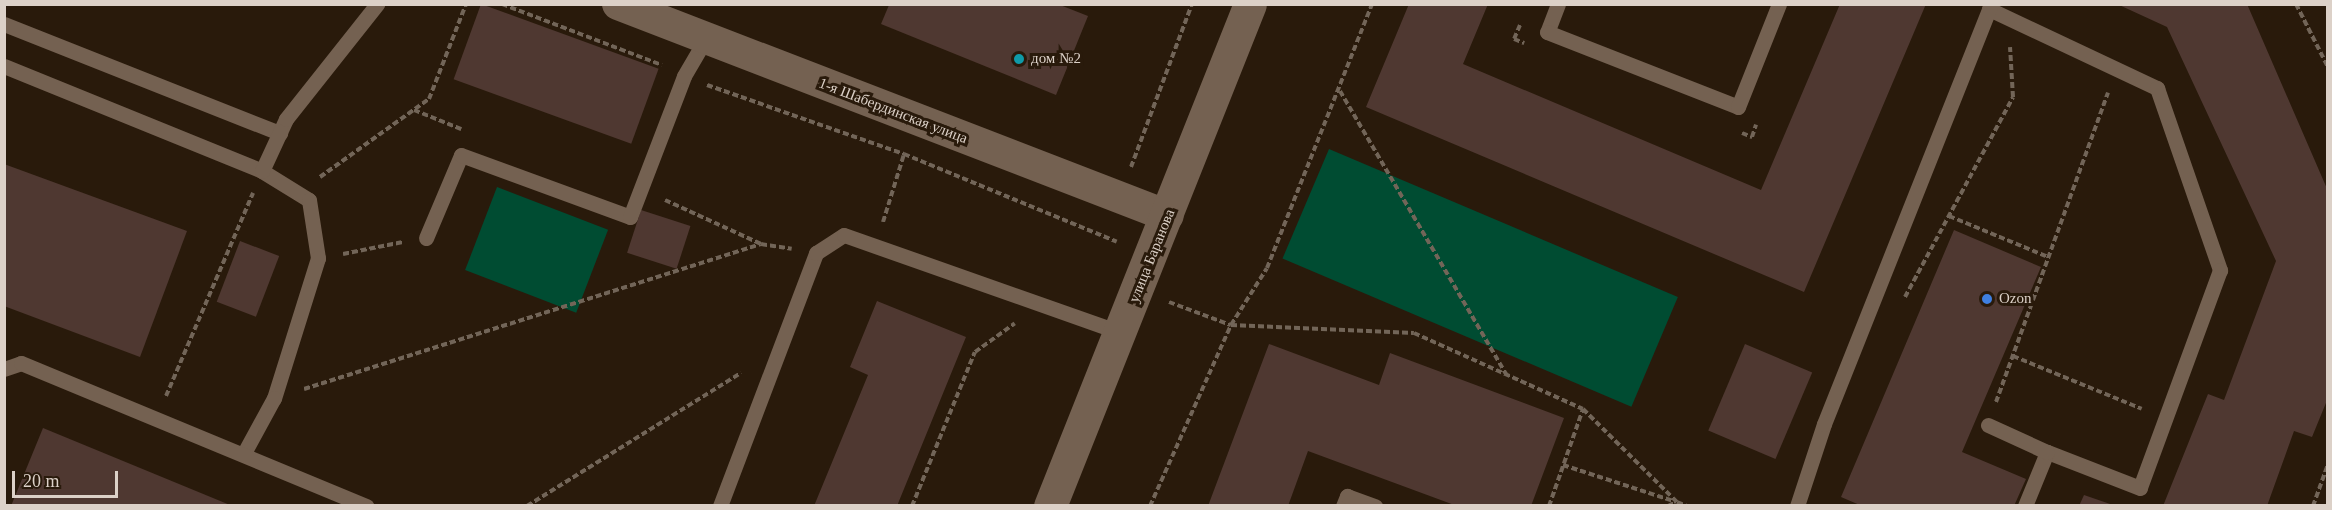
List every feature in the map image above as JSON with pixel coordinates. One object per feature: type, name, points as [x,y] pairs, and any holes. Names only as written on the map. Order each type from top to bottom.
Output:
[{"type":"street","name":"1-я Шабердинская улица","points":[[618,4],[705,40],[1168,216]]},
{"type":"street","name":"улица Баранова","points":[[1050,506],[1139,290],[1250,4]]},
{"type":"lane","points":[[262,171],[286,119],[377,4]]},
{"type":"lane","points":[[1558,4],[1547,32],[1738,107],[1779,4]]},
{"type":"lane","points":[[1797,506],[1824,424],[1990,7],[2157,88],[2220,270],[2140,488],[2047,452],[1988,425]]},
{"type":"lane","points":[[4,24],[280,133]]},
{"type":"lane","points":[[426,238],[461,155],[630,216],[684,76],[705,40]]},
{"type":"lane","points":[[4,66],[262,171],[309,200],[318,258],[274,398],[244,453]]},
{"type":"lane","points":[[720,506],[816,253],[844,235],[1038,306],[1120,332]]},
{"type":"lane","points":[[4,356],[158,416],[367,506]]},
{"type":"lane","points":[[4,369],[21,363]]},
{"type":"lane","points":[[2025,506],[2047,452]]},
{"type":"lane","points":[[1343,506],[1347,496],[1374,506]]},
{"type":"path","points":[[297,193],[429,99],[466,4]]},
{"type":"path","points":[[502,4],[684,76],[904,154],[1105,234],[1121,244]]},
{"type":"path","points":[[1105,234],[1192,4]]},
{"type":"path","points":[[1150,506],[1231,325],[1267,268],[1340,90],[1372,4]]},
{"type":"path","points":[[2296,4],[2328,67]]},
{"type":"path","points":[[1898,308],[2013,97],[2009,18]]},
{"type":"path","points":[[1988,425],[2116,69]]},
{"type":"path","points":[[1340,90],[1507,375]]},
{"type":"path","points":[[414,110],[467,131]]},
{"type":"path","points":[[875,246],[904,154]]},
{"type":"path","points":[[158,416],[262,171]]},
{"type":"path","points":[[642,189],[761,244],[816,253]]},
{"type":"path","points":[[1949,216],[2048,257]]},
{"type":"path","points":[[318,258],[426,238]]},
{"type":"path","points":[[274,398],[761,244]]},
{"type":"path","points":[[1139,290],[1231,325],[1414,333],[1583,409],[1677,502]]},
{"type":"path","points":[[912,506],[975,352],[1038,306]]},
{"type":"path","points":[[527,506],[780,349]]},
{"type":"path","points":[[2013,356],[2165,419]]},
{"type":"path","points":[[1549,506],[1583,409]]},
{"type":"path","points":[[2313,506],[2328,464]]},
{"type":"path","points":[[1563,465],[1687,506]]},
{"type":"path","points":[[1668,506],[1677,502]]},
{"type":"green space","points":[[1329,149],[1678,297],[1631,407],[1283,259]]},
{"type":"green space","points":[[497,187],[608,230],[576,313],[465,270]]},
{"type":"building","points":[[481,4],[659,69],[631,144],[454,79]]},
{"type":"building","points":[[1409,4],[1488,4],[1463,64],[1761,190],[1840,4],[1926,4],[1804,292],[1366,107]]},
{"type":"building","points":[[2117,4],[2247,4],[2328,191],[2328,398],[2312,437],[2294,431],[2267,506],[2163,506],[2208,394],[2224,400],[2276,261],[2167,27]]},
{"type":"building","name":"дом №2","points":[[889,5],[1060,5],[1088,16],[1056,95],[881,24]]},
{"type":"building","points":[[4,164],[187,231],[140,357],[4,306]]},
{"type":"building","points":[[641,210],[690,226],[677,269],[627,253]]},
{"type":"building","points":[[1954,230],[2041,267],[1962,452],[2026,479],[2014,506],[1862,506],[1841,497]]},
{"type":"building","points":[[240,241],[279,256],[256,317],[217,302]]},
{"type":"building","points":[[877,301],[966,337],[897,506],[814,506],[868,375],[850,367]]},
{"type":"building","points":[[1269,344],[1379,385],[1390,353],[1564,418],[1531,506],[1457,506],[1308,451],[1288,506],[1208,506]]},
{"type":"building","points":[[1745,344],[1812,373],[1775,459],[1708,431]]},
{"type":"building","points":[[43,428],[230,505],[230,506],[11,506]]},
{"type":"building","points":[[2084,495],[2113,505],[2113,506],[2079,506]]},
{"type":"place","name":"дом №2","points":[[1019,59]]},
{"type":"place","name":"Ozon","points":[[1987,299]]}]
